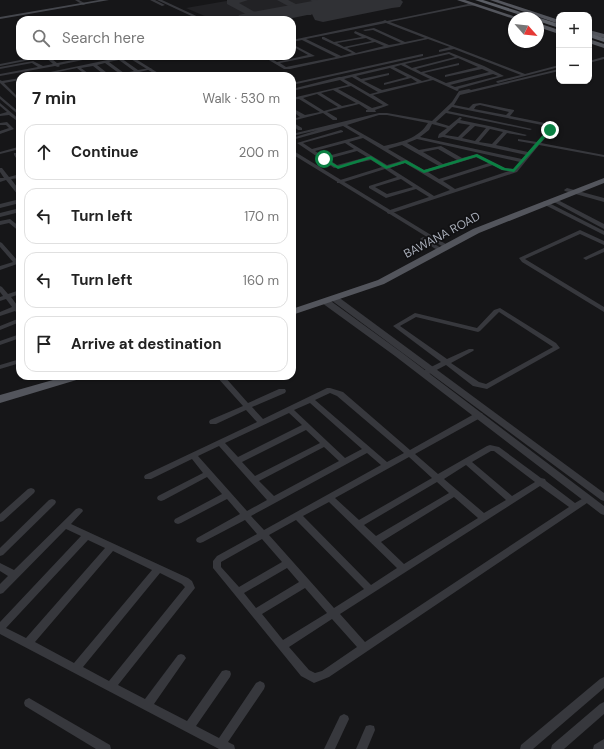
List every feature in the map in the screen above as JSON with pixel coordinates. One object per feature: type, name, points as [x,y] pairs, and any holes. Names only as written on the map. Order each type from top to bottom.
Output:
[{"type":"highway","points":[[464,0],[508,13]]},
{"type":"highway","points":[[484,0],[496,6]]},
{"type":"highway","points":[[478,3],[496,6],[516,12]]},
{"type":"highway","points":[[544,21],[556,25]]},
{"type":"highway","points":[[592,36],[604,40]]},
{"type":"highway","points":[[592,39],[604,43]]},
{"type":"main road","points":[[0,17],[95,0]]},
{"type":"main road","points":[[83,2],[107,0]]},
{"type":"main road","points":[[464,0],[478,3],[508,15]]},
{"type":"main road","points":[[493,0],[556,21]]},
{"type":"main road","points":[[544,26],[556,29]]},
{"type":"main road","points":[[592,33],[604,36]]},
{"type":"main road","points":[[592,43],[604,46]]},
{"type":"main road","name":"BAWANA ROAD","points":[[296,305],[362,282],[476,231],[549,202],[604,175]]},
{"type":"main road","name":"BAWANA ROAD","points":[[296,311],[381,282],[441,247],[471,226],[604,180]]},
{"type":"main road","points":[[0,392],[43,380]]},
{"type":"main road","points":[[0,399],[65,380]]},
{"type":"street","points":[[152,0],[187,16]]},
{"type":"street","points":[[159,0],[193,16]]},
{"type":"street","points":[[296,39],[461,5],[464,0]]},
{"type":"street","points":[[296,40],[478,3]]},
{"type":"street","points":[[384,21],[530,77]]},
{"type":"street","points":[[296,44],[372,29],[404,43]]},
{"type":"street","points":[[355,32],[389,47]]},
{"type":"street","points":[[334,43],[366,37]]},
{"type":"street","points":[[323,38],[356,54]]},
{"type":"street","points":[[270,60],[288,69],[428,38]]},
{"type":"street","points":[[302,39],[340,57]]},
{"type":"street","points":[[344,48],[376,41]]},
{"type":"street","points":[[296,47],[323,61]]},
{"type":"street","points":[[296,83],[453,48]]},
{"type":"street","points":[[296,51],[302,50]]},
{"type":"street","points":[[296,90],[449,54],[483,67],[502,77],[454,89]]},
{"type":"street","points":[[296,59],[312,55]]},
{"type":"street","points":[[592,58],[604,55]]},
{"type":"street","points":[[412,69],[459,57]]},
{"type":"street","points":[[592,61],[604,58]]},
{"type":"street","points":[[0,64],[20,60]]},
{"type":"street","points":[[0,64],[24,60]]},
{"type":"street","points":[[52,60],[62,70]]},
{"type":"street","points":[[0,75],[80,60]]},
{"type":"street","points":[[56,72],[111,60]]},
{"type":"street","points":[[122,60],[137,71]]},
{"type":"street","points":[[135,60],[155,72]]},
{"type":"street","points":[[141,60],[161,72]]},
{"type":"street","points":[[276,63],[290,60]]},
{"type":"street","points":[[448,60],[471,70]]},
{"type":"street","points":[[396,61],[454,89],[459,93]]},
{"type":"street","points":[[0,68],[33,62],[42,67]]},
{"type":"street","points":[[106,62],[121,72]]},
{"type":"street","points":[[93,64],[104,72]]},
{"type":"street","points":[[421,73],[458,64]]},
{"type":"street","points":[[78,67],[85,72]]},
{"type":"street","points":[[390,67],[421,82]]},
{"type":"street","points":[[446,76],[483,67]]},
{"type":"street","points":[[384,148],[416,138],[452,106],[459,93],[556,67]]},
{"type":"street","points":[[445,85],[508,68]]},
{"type":"street","points":[[134,72],[150,69]]},
{"type":"street","points":[[379,70],[400,80]]},
{"type":"street","points":[[433,70],[457,81]]},
{"type":"street","points":[[459,93],[556,71]]},
{"type":"street","points":[[361,80],[388,74]]},
{"type":"street","points":[[296,130],[387,105],[333,75]]},
{"type":"street","points":[[353,76],[382,92]]},
{"type":"street","points":[[385,84],[411,77]]},
{"type":"street","points":[[373,78],[395,89]]},
{"type":"street","points":[[369,95],[434,79]]},
{"type":"street","points":[[1,81],[16,80]]},
{"type":"street","points":[[1,81],[16,94]]},
{"type":"street","points":[[296,98],[351,85]]},
{"type":"street","points":[[334,89],[381,114],[450,127]]},
{"type":"street","points":[[318,93],[342,108]]},
{"type":"street","points":[[296,94],[335,119]]},
{"type":"street","points":[[1,100],[16,96]]},
{"type":"street","points":[[1,100],[10,113],[16,118]]},
{"type":"street","points":[[1,100],[16,112]]},
{"type":"street","points":[[296,119],[359,103]]},
{"type":"street","points":[[389,212],[514,171],[551,128],[550,126],[536,122],[452,106]]},
{"type":"street","points":[[296,112],[304,117]]},
{"type":"street","points":[[445,112],[530,129]]},
{"type":"street","points":[[0,115],[10,113]]},
{"type":"street","points":[[296,138],[381,114]]},
{"type":"street","points":[[296,134],[381,114]]},
{"type":"street","points":[[435,142],[463,115]]},
{"type":"street","points":[[457,121],[525,135]]},
{"type":"street","points":[[512,150],[536,122]]},
{"type":"street","points":[[0,124],[7,123],[12,129],[0,133]]},
{"type":"street","points":[[459,139],[474,124]]},
{"type":"street","points":[[345,125],[455,191]]},
{"type":"street","points":[[296,126],[300,128]]},
{"type":"street","points":[[476,143],[489,127]]},
{"type":"street","points":[[351,128],[300,142],[311,151],[338,167],[371,158]]},
{"type":"street","points":[[493,146],[506,131]]},
{"type":"street","points":[[442,135],[530,154]]},
{"type":"street","points":[[311,151],[364,136]]},
{"type":"street","points":[[416,138],[524,161]]},
{"type":"street","points":[[520,140],[604,156]]},
{"type":"street","points":[[345,141],[434,198]]},
{"type":"street","points":[[403,143],[443,166]]},
{"type":"street","points":[[418,152],[437,146],[461,160]]},
{"type":"street","points":[[0,153],[16,149]]},
{"type":"street","points":[[324,159],[357,149]]},
{"type":"street","points":[[0,157],[16,153]]},
{"type":"street","points":[[296,155],[389,212],[441,247]]},
{"type":"street","points":[[424,172],[477,155],[506,169],[514,171]]},
{"type":"street","points":[[296,160],[441,247]]},
{"type":"street","points":[[339,182],[406,161]]},
{"type":"street","points":[[438,181],[494,163]]},
{"type":"street","points":[[0,169],[16,189]]},
{"type":"street","points":[[0,180],[16,177]]},
{"type":"street","points":[[402,177],[371,187],[386,196],[417,187]]},
{"type":"street","points":[[571,191],[604,200]]},
{"type":"street","points":[[0,206],[16,202]]},
{"type":"street","points":[[549,202],[604,227]]},
{"type":"street","points":[[549,202],[604,234]]},
{"type":"street","points":[[0,211],[16,207]]},
{"type":"street","points":[[0,215],[16,211]]},
{"type":"street","points":[[0,223],[10,221],[16,226]]},
{"type":"street","points":[[603,307],[524,261],[522,258],[580,232],[604,243]]},
{"type":"street","points":[[0,244],[16,260]]},
{"type":"street","points":[[586,258],[604,250]]},
{"type":"street","points":[[0,268],[16,263]]},
{"type":"street","points":[[0,288],[16,308]]},
{"type":"street","points":[[0,299],[16,294]]},
{"type":"street","points":[[334,298],[433,369],[604,498]]},
{"type":"street","points":[[325,301],[479,415],[604,511]]},
{"type":"street","points":[[0,314],[16,310]]},
{"type":"street","points":[[500,310],[557,346],[554,351],[487,387],[476,384],[446,362],[396,326],[415,315],[478,330],[496,311],[500,310]]},
{"type":"street","points":[[0,328],[16,322]]},
{"type":"street","points":[[0,343],[16,337]]},
{"type":"street","points":[[424,374],[471,350]]},
{"type":"street","points":[[0,367],[16,362]]},
{"type":"street","points":[[224,380],[262,423]]},
{"type":"street","points":[[148,477],[330,390],[335,391],[484,518]]},
{"type":"street","points":[[212,422],[282,391]]},
{"type":"street","points":[[310,399],[387,466]]},
{"type":"street","points":[[290,409],[345,462]]},
{"type":"street","points":[[479,415],[217,561],[217,568],[305,673],[314,678],[325,674],[588,499]]},
{"type":"street","points":[[237,461],[307,426]]},
{"type":"street","points":[[220,443],[273,500]]},
{"type":"street","points":[[254,480],[326,443]]},
{"type":"street","points":[[359,524],[486,449],[493,448],[542,481],[575,507]]},
{"type":"street","points":[[200,540],[368,449]]},
{"type":"street","points":[[193,456],[364,648]]},
{"type":"street","points":[[466,461],[512,500]]},
{"type":"street","points":[[161,498],[209,473]]},
{"type":"street","points":[[282,646],[542,481]]},
{"type":"street","points":[[0,519],[31,491]]},
{"type":"street","points":[[375,541],[455,493]]},
{"type":"street","points":[[178,521],[228,494]]},
{"type":"street","points":[[330,498],[359,524],[403,568]]},
{"type":"street","points":[[0,553],[52,502]]},
{"type":"street","points":[[0,590],[79,511]]},
{"type":"street","points":[[298,516],[370,589]]},
{"type":"street","points":[[65,525],[185,581],[190,588],[111,686]]},
{"type":"street","points":[[87,535],[0,629],[225,746],[260,686]]},
{"type":"street","points":[[27,644],[112,546]]},
{"type":"street","points":[[238,592],[289,563]]},
{"type":"street","points":[[0,567],[15,575]]},
{"type":"street","points":[[76,668],[158,569]]},
{"type":"street","points":[[256,614],[306,582]]},
{"type":"street","points":[[147,705],[181,658]]},
{"type":"street","points":[[189,727],[226,674]]},
{"type":"street","points":[[525,749],[604,682]]},
{"type":"street","points":[[29,702],[106,749]]},
{"type":"street","points":[[556,749],[604,707]]},
{"type":"street","points":[[329,749],[344,719]]},
{"type":"street","points":[[361,749],[370,730]]},
{"type":"street","points":[[598,749],[604,744]]},
{"type":"shaded area","points":[[232,0],[340,1],[332,2],[332,4],[316,5],[309,7],[310,8],[263,16],[205,16],[186,8]]},
{"type":"taxiway","points":[[244,0],[230,2],[256,16]]},
{"type":"taxiway","points":[[281,0],[308,13]]},
{"type":"taxiway","points":[[314,0],[333,9]]},
{"type":"runway","points":[[268,16],[353,0]]},
{"type":"runway","points":[[323,15],[392,2],[388,0]]},
{"type":"route","points":[[324,159],[338,167],[371,158],[386,167],[406,161],[424,172],[477,155],[504,169],[514,171],[550,130]]}]
